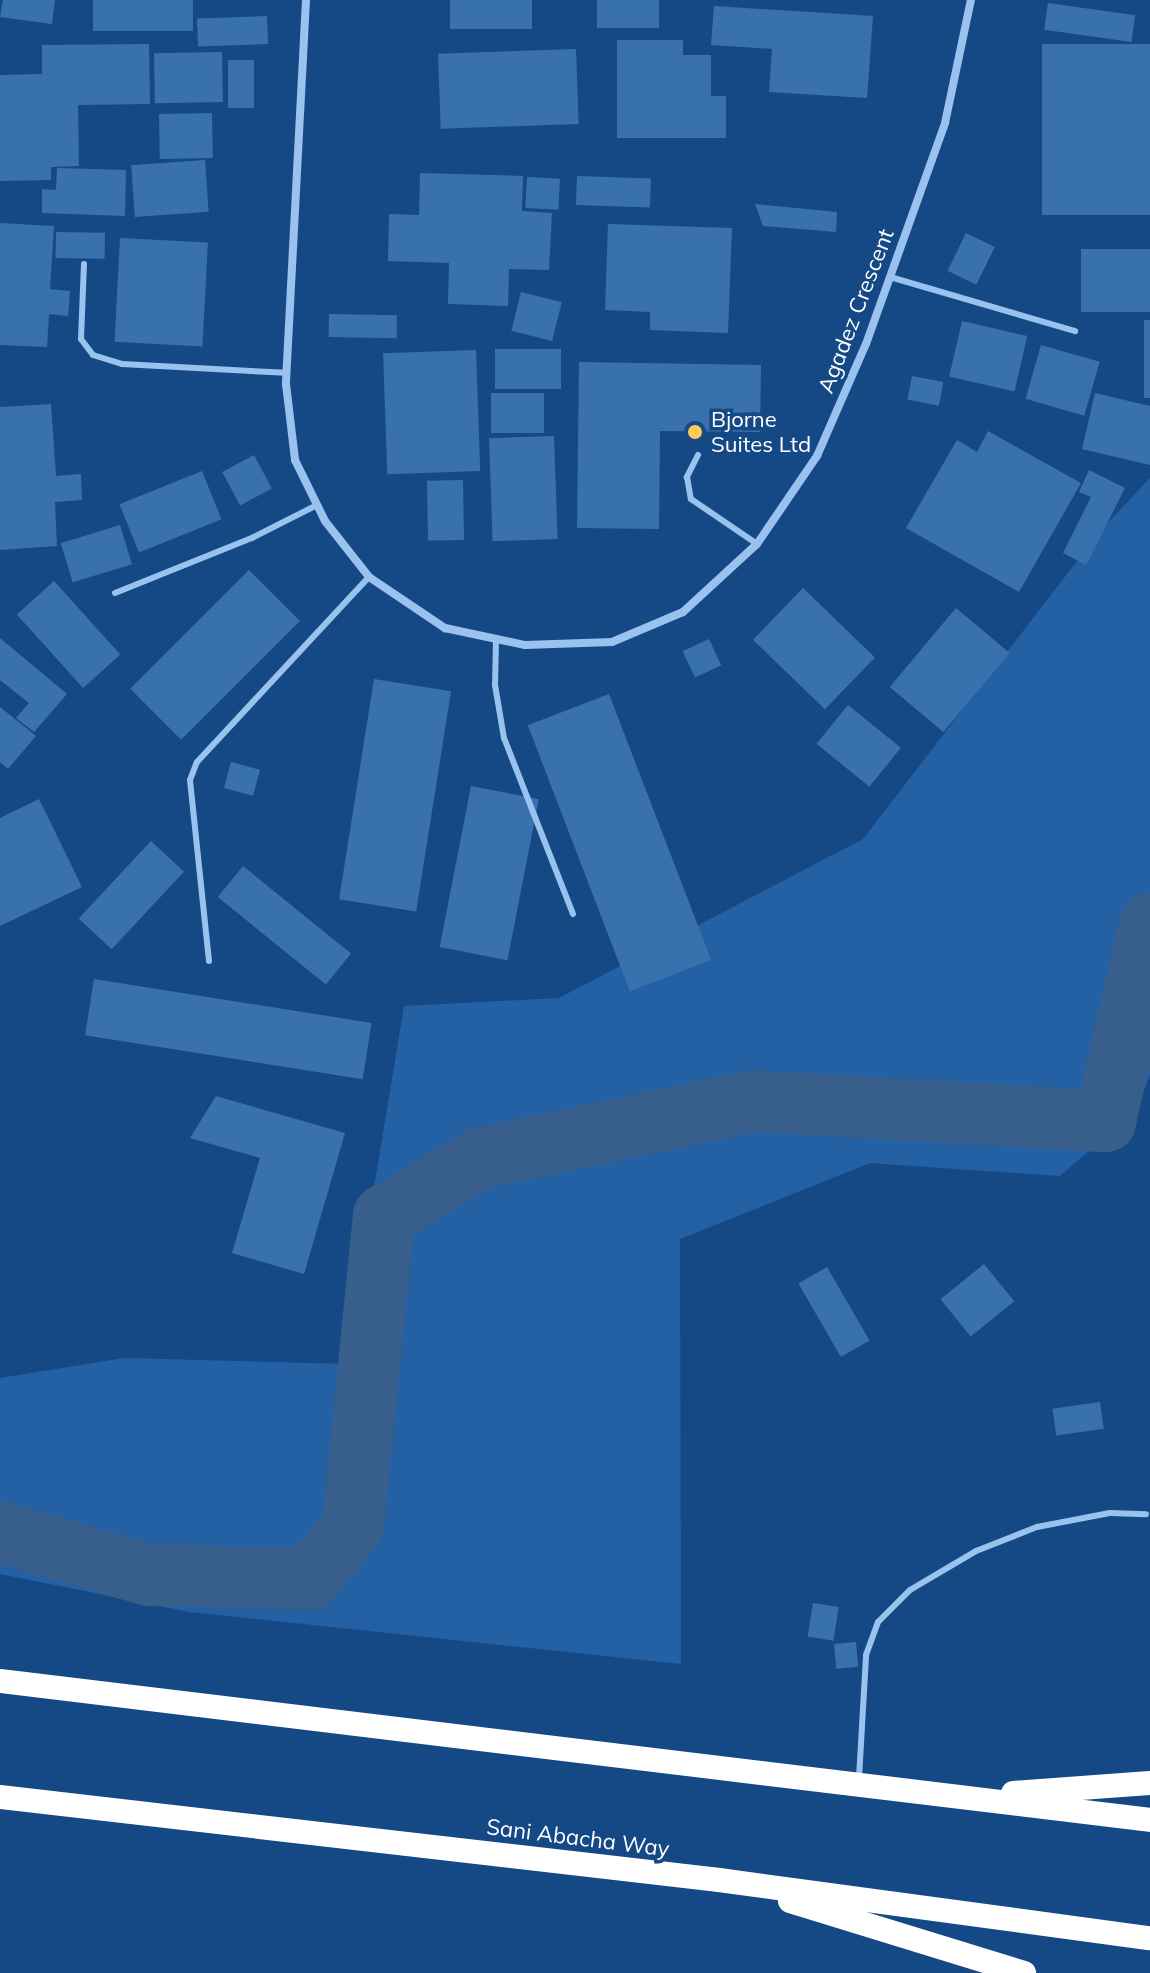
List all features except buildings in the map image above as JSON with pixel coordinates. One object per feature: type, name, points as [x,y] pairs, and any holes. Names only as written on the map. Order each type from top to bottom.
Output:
[{"type":"highway","points":[[0,1681],[1150,1820]]},
{"type":"highway","points":[[954,1797],[1150,1783]]},
{"type":"highway","name":"Sani Abacha Way","points":[[0,1797],[719,1880],[1150,1938]]},
{"type":"highway","points":[[719,1880],[1024,1973]]},
{"type":"street","name":"Agadez Crescent","points":[[306,0],[286,373],[295,460],[317,505],[369,577],[445,628],[525,645],[612,642],[683,612],[757,544],[817,456],[890,277],[945,123],[971,0]]},
{"type":"lane","points":[[84,264],[81,339],[93,355],[122,364],[286,373]]},
{"type":"lane","points":[[890,277],[1075,331]]},
{"type":"lane","points":[[698,455],[687,477],[691,499],[757,544]]},
{"type":"lane","points":[[115,593],[252,538],[317,505]]},
{"type":"lane","points":[[209,961],[190,780],[197,762],[369,577]]},
{"type":"lane","points":[[496,639],[495,685],[504,738],[573,914]]},
{"type":"lane","points":[[859,1785],[866,1655],[878,1622],[910,1590],[976,1551],[1037,1527],[1110,1513],[1146,1514]]},
{"type":"shaded area","points":[[1150,478],[1150,1075],[1136,1110],[1060,1176],[870,1163],[680,1239],[681,1664],[189,1612],[0,1574],[0,1378],[124,1358],[345,1364],[404,1006],[559,998],[863,839],[1101,530]]},
{"type":"waterway","points":[[0,1532],[149,1575],[310,1579],[353,1526],[384,1216],[481,1158],[754,1101],[1105,1121],[1150,924]]},
{"type":"place","name":"Bjorne Suites Ltd","points":[[695,432]]}]
